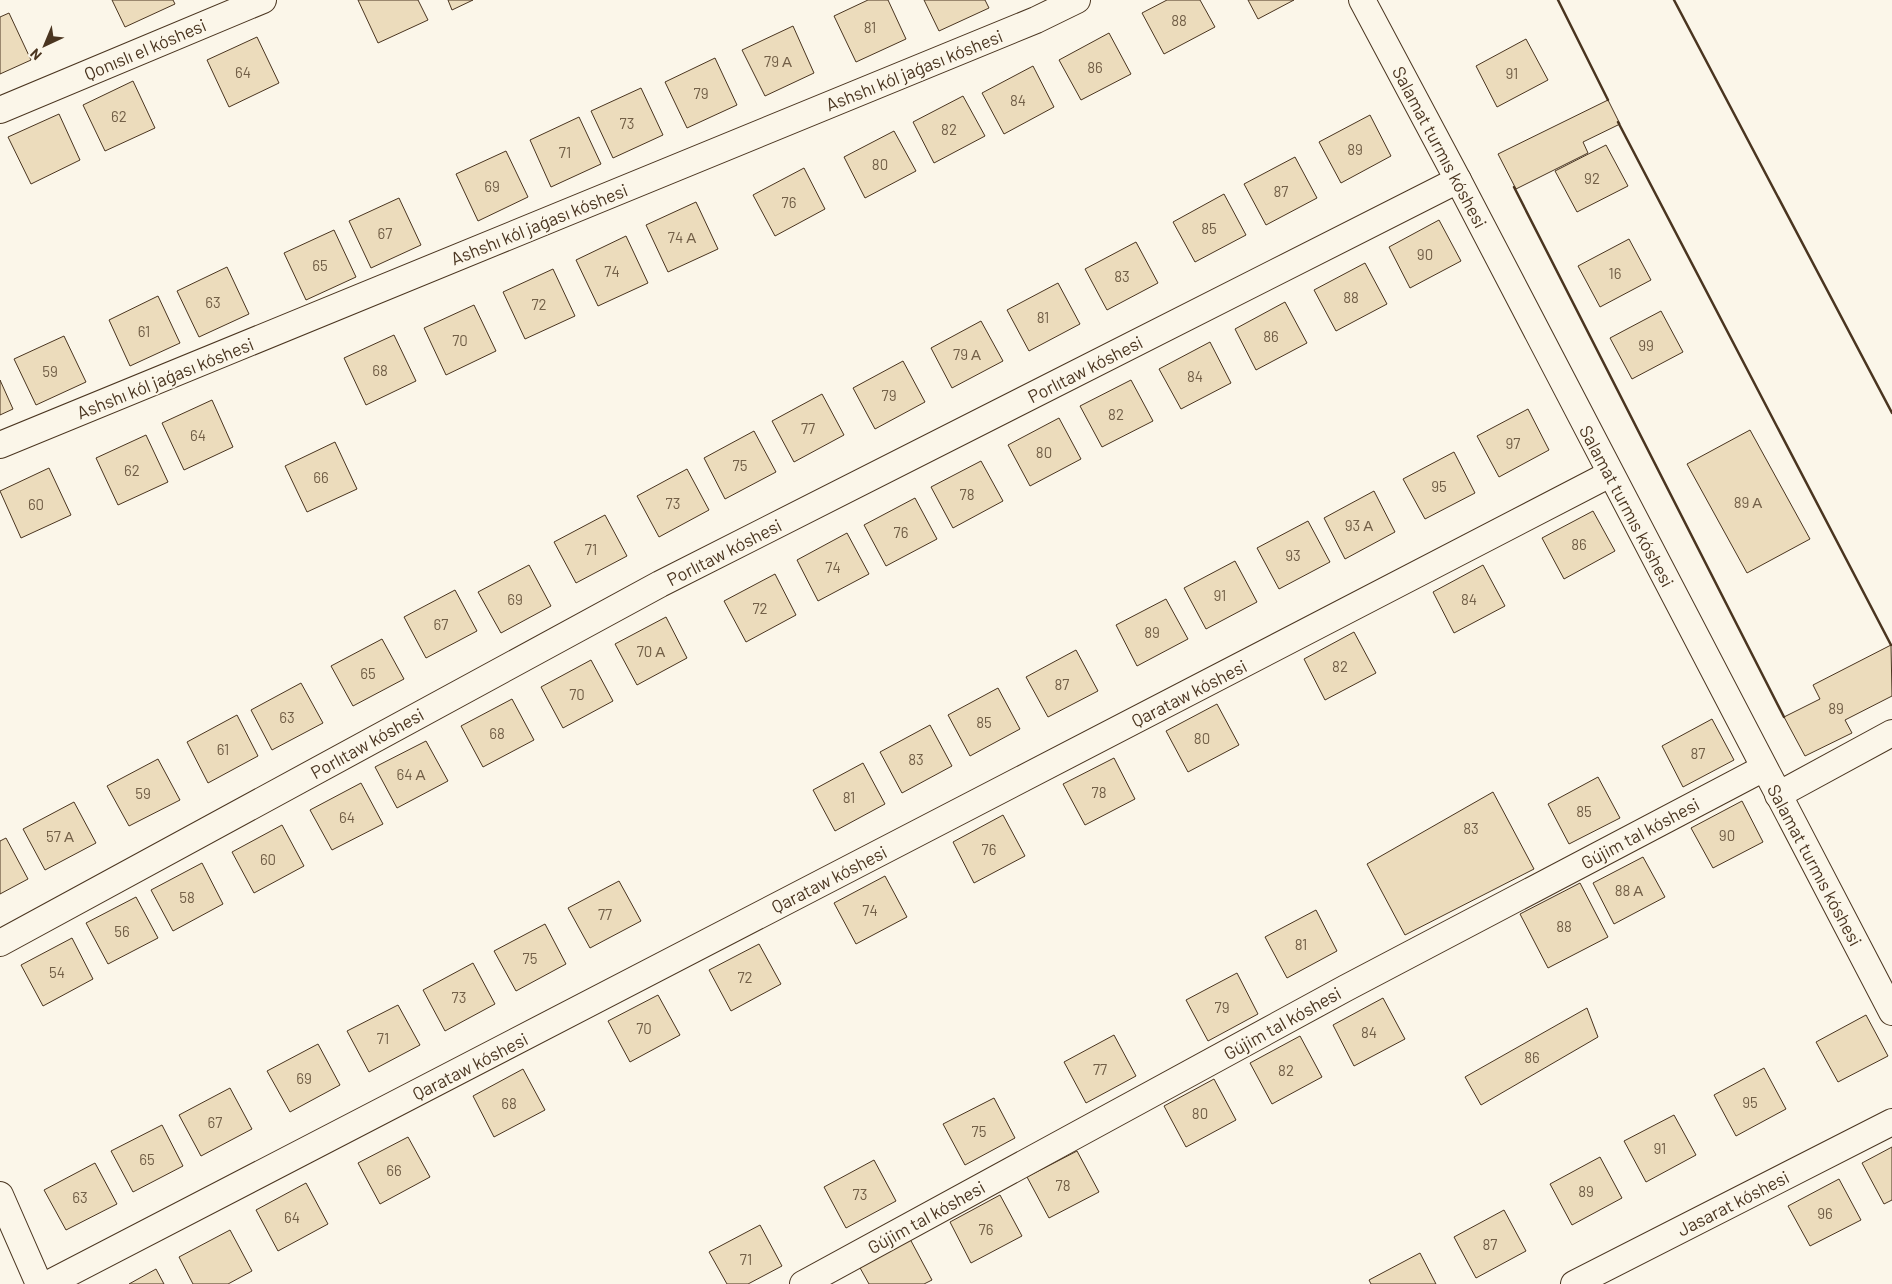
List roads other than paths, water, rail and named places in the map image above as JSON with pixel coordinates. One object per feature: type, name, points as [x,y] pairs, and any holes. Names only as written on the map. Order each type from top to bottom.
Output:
[{"type":"street","name":"Qonıslı el kóshesi","points":[[0,110],[263,0]]},
{"type":"street","name":"Ashshı kól jaǵası kóshesi","points":[[0,446],[1036,20],[1077,0]]},
{"type":"street","name":"Salamat turmıs kóshesi","points":[[1362,0],[1458,180],[1892,1012]]},
{"type":"street","name":"Porlıtaw kóshesi","points":[[0,943],[660,584],[1458,180]]},
{"type":"street","name":"Qarataw kóshesi","points":[[48,1284],[1610,474]]},
{"type":"street","points":[[1778,795],[1892,733]]},
{"type":"street","name":"Gújim tal kóshesi","points":[[803,1284],[1346,988],[1764,768]]},
{"type":"street","name":"Jasarat kóshesi","points":[[1574,1284],[1892,1122]]},
{"type":"street","points":[[0,1196],[39,1284]]}]
